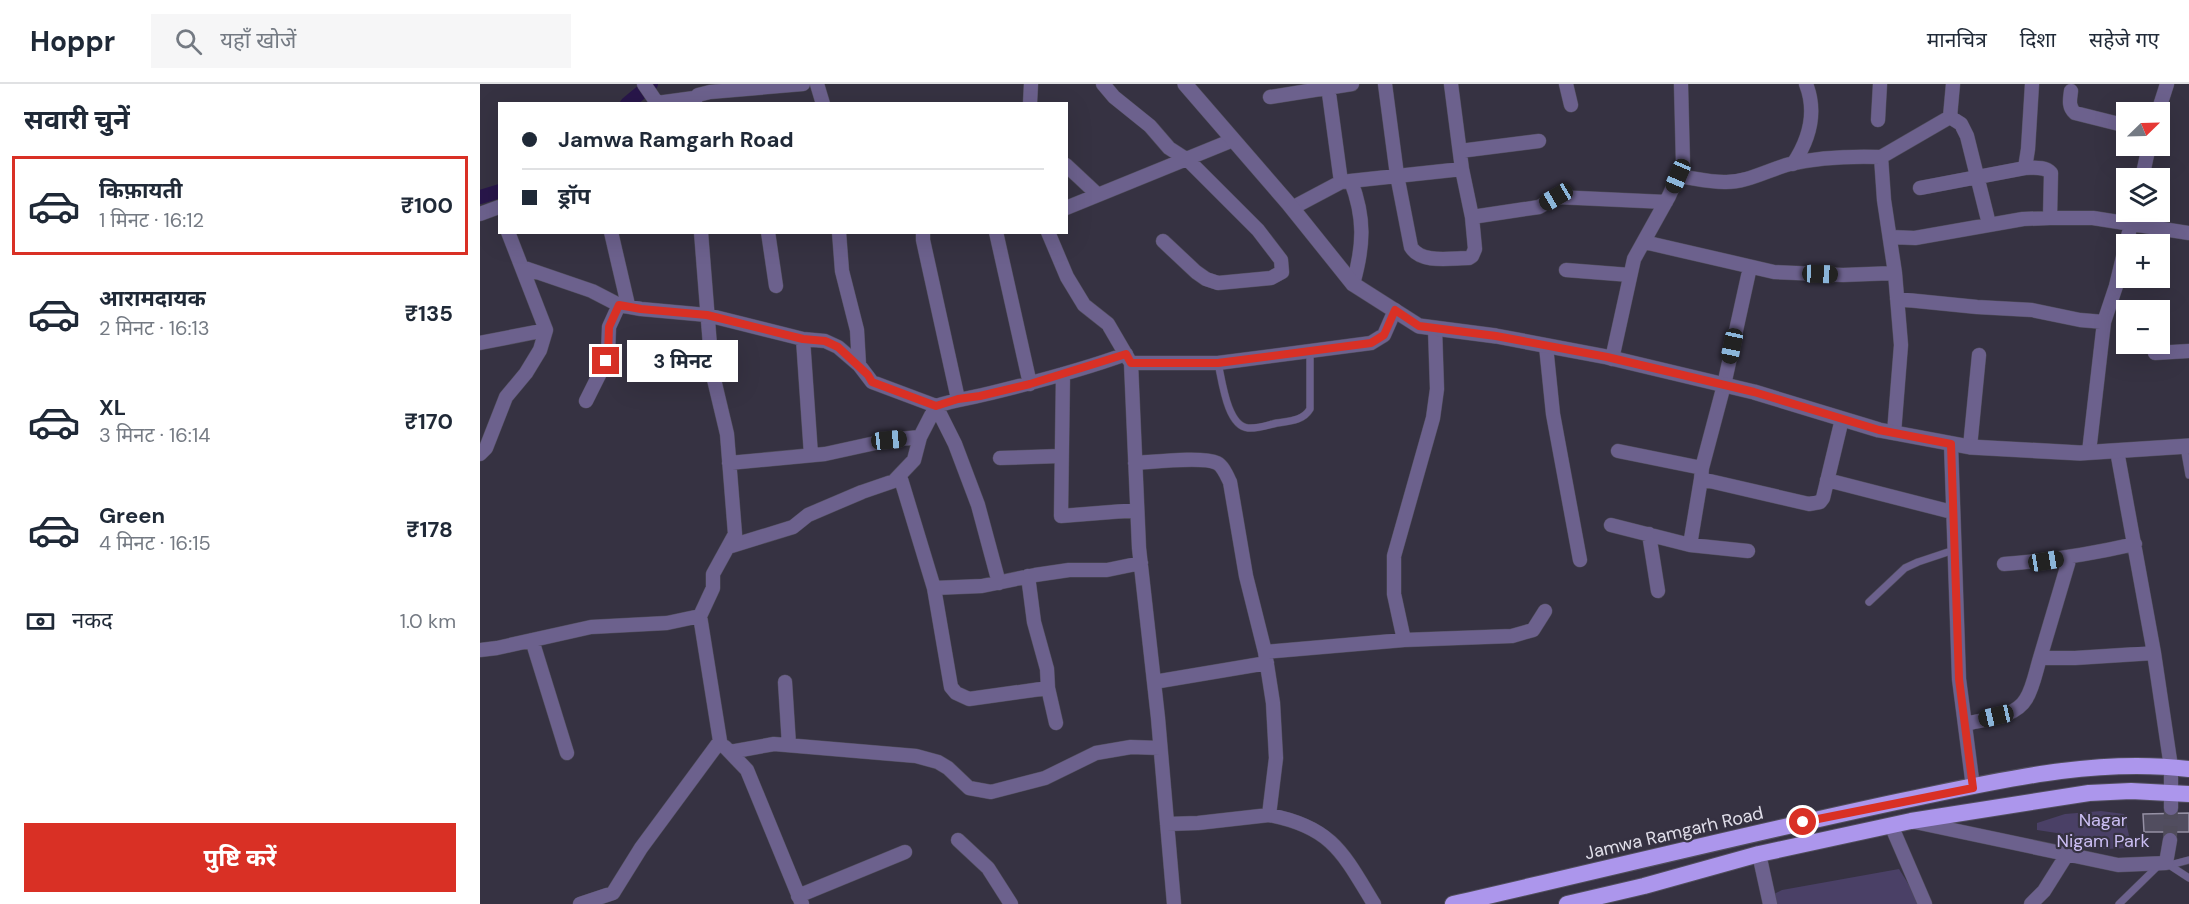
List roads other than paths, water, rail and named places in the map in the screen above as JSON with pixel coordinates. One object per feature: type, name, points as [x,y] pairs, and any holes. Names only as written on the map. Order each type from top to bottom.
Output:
[{"type":"highway","name":"Jamwa Ramgarh Road","points":[[1453,904],[1636,863],[1803,822],[1973,788],[2102,767],[2130,765],[2189,769]]},
{"type":"highway","points":[[1567,904],[1608,899],[1759,854],[1911,821],[2089,794],[2132,791],[2171,800],[2189,794]]},
{"type":"street","points":[[644,84],[656,102]]},
{"type":"street","points":[[675,102],[693,101],[698,95],[710,92],[803,84]]},
{"type":"street","points":[[818,84],[822,102]]},
{"type":"street","points":[[1030,102],[1031,84]]},
{"type":"street","points":[[1103,84],[1114,97],[1150,126],[1168,148],[1186,159],[1272,247],[1281,260],[1282,272],[1272,278],[1218,283],[1196,272],[1163,241]]},
{"type":"street","points":[[1185,84],[1292,208],[1353,284],[1419,326],[1612,358],[1754,392],[1894,433],[1970,447],[2089,452],[2186,446]]},
{"type":"street","points":[[1270,97],[1352,84]]},
{"type":"street","points":[[1385,84],[1397,175],[1411,247],[1419,256],[1435,258],[1472,256],[1475,249],[1451,84]]},
{"type":"street","points":[[1566,84],[1571,105]]},
{"type":"street","points":[[1612,358],[1634,260],[1666,202],[1683,164],[1681,84]]},
{"type":"street","points":[[1793,164],[1802,150],[1812,117],[1810,93],[1806,84]]},
{"type":"street","points":[[1878,120],[1880,84]]},
{"type":"street","points":[[1950,117],[1953,84]]},
{"type":"street","points":[[2025,168],[2032,84]]},
{"type":"street","points":[[2161,102],[2167,84]]},
{"type":"street","points":[[1328,86],[1346,181],[1358,200],[1362,241],[1360,260],[1353,284]]},
{"type":"street","points":[[2071,91],[2070,104],[2075,113],[2116,123]]},
{"type":"street","points":[[1678,176],[1724,182],[1749,180],[1764,171],[1793,164],[1845,156],[1881,157],[1950,117]]},
{"type":"street","points":[[1950,117],[1964,129],[1989,224]]},
{"type":"street","points":[[1068,206],[1233,140]]},
{"type":"street","points":[[1460,151],[1539,141]]},
{"type":"street","points":[[1881,157],[1901,345],[1894,433]]},
{"type":"street","points":[[1068,167],[1097,194]]},
{"type":"street","points":[[1920,188],[1976,176],[2025,168],[2042,168],[2051,174],[2050,218]]},
{"type":"street","points":[[1292,208],[1346,181],[1462,169]]},
{"type":"street","points":[[1472,217],[1539,207],[1556,197],[1666,202]]},
{"type":"street","points":[[480,214],[498,207]]},
{"type":"street","points":[[1890,237],[1915,238],[2023,219],[2116,219]]},
{"type":"street","points":[[2089,452],[2104,322],[2132,222]]},
{"type":"street","points":[[2142,222],[2189,233]]},
{"type":"street","points":[[480,454],[486,448],[506,397],[526,373],[540,350],[546,330],[509,234]]},
{"type":"street","points":[[586,400],[606,361],[609,327],[623,305],[611,234]]},
{"type":"street","points":[[701,234],[712,371],[727,434],[735,534],[713,574],[713,588],[700,616],[720,741],[747,770],[800,900],[905,852]]},
{"type":"street","points":[[768,234],[776,286]]},
{"type":"street","points":[[839,234],[842,271],[857,330],[859,366]]},
{"type":"street","points":[[923,234],[958,399]]},
{"type":"street","points":[[996,234],[1030,384]]},
{"type":"street","points":[[1049,234],[1067,278],[1084,305],[1108,324],[1128,359],[1141,563],[1174,904]]},
{"type":"street","points":[[1644,242],[1774,272],[1843,275],[1895,273]]},
{"type":"street","points":[[522,267],[592,291],[623,305],[641,309],[707,315],[803,339],[825,341],[838,347],[859,366],[872,382],[936,406],[1128,359],[1218,363],[1371,343],[1384,335],[1395,310]]},
{"type":"street","points":[[1690,545],[1701,473],[1724,385],[1750,267]]},
{"type":"street","points":[[1566,270],[1630,275]]},
{"type":"street","points":[[1897,299],[2032,310],[2080,320],[2104,322]]},
{"type":"street","points":[[1404,640],[1395,594],[1394,556],[1433,418],[1437,389],[1435,328]]},
{"type":"street","points":[[480,343],[546,330]]},
{"type":"street","points":[[803,339],[812,455]]},
{"type":"street","points":[[1546,346],[1553,414],[1580,560]]},
{"type":"street","points":[[2170,352],[2189,351]]},
{"type":"street","points":[[1970,447],[1979,355]]},
{"type":"street","points":[[1062,374],[1061,516],[1137,510]]},
{"type":"street","points":[[728,546],[792,527],[808,516],[900,477],[914,460],[920,437],[936,406]]},
{"type":"street","points":[[936,406],[955,444],[978,505],[999,583]]},
{"type":"street","points":[[1618,451],[1809,504],[1820,502],[1823,498],[1842,419]]},
{"type":"street","points":[[729,462],[812,455],[889,440],[920,437]]},
{"type":"street","points":[[1951,444],[1959,679],[1973,788]]},
{"type":"street","points":[[2117,451],[2154,653],[2171,766],[2171,800]]},
{"type":"street","points":[[1000,458],[1060,456]]},
{"type":"street","points":[[1135,463],[1204,460],[1218,463],[1230,482],[1246,576],[1266,657],[1273,703],[1276,758],[1269,815]]},
{"type":"street","points":[[900,477],[934,588],[951,687],[969,699],[1048,688]]},
{"type":"street","points":[[1827,480],[1952,512]]},
{"type":"street","points":[[1611,525],[1690,545],[1748,551]]},
{"type":"street","points":[[1649,534],[1658,591]]},
{"type":"street","points":[[2004,564],[2070,557],[2135,544]]},
{"type":"street","points":[[1965,724],[2012,713],[2027,699],[2070,557]]},
{"type":"street","points":[[934,588],[982,586],[1069,570],[1107,570],[1141,563]]},
{"type":"street","points":[[1028,576],[1056,723]]},
{"type":"street","points":[[1154,682],[1266,657],[1404,640],[1519,634],[1533,630],[1545,611]]},
{"type":"street","points":[[480,650],[591,627],[667,623],[700,616]]},
{"type":"street","points":[[532,640],[567,753]]},
{"type":"street","points":[[2040,658],[2154,653]]},
{"type":"street","points":[[785,682],[789,745]]},
{"type":"street","points":[[580,904],[611,899],[641,848],[720,741]]},
{"type":"street","points":[[730,752],[774,744],[916,756],[938,762],[948,768],[969,788],[991,792],[1045,778],[1096,753],[1131,747],[1160,748]]},
{"type":"street","points":[[1167,824],[1269,815],[1289,819],[1315,829],[1334,843],[1348,860],[1374,904]]},
{"type":"street","points":[[1911,821],[2118,866],[2166,864],[2170,840]]},
{"type":"street","points":[[1891,825],[1925,904]]},
{"type":"street","points":[[958,840],[988,868],[1011,904]]},
{"type":"street","points":[[1759,854],[1770,904]]},
{"type":"street","points":[[2031,904],[2044,891],[2066,856]]},
{"type":"lane","points":[[1218,363],[1231,415],[1238,423],[1248,428],[1297,420],[1307,415],[1310,410],[1310,351]]},
{"type":"lane","points":[[2186,446],[2189,475]]},
{"type":"lane","points":[[1869,602],[1905,568],[1954,550]]},
{"type":"lane","points":[[2119,904],[2166,864],[2189,860]]},
{"type":"lane","points":[[2166,864],[2189,878]]},
{"type":"waterway","points":[[629,102],[651,84]]},
{"type":"waterway","points":[[480,197],[498,192]]},
{"type":"tunnel","points":[[2170,840],[2171,808]]},
{"type":"park label","name":"Nagar Nigam Park","points":[[2103,830]]}]
